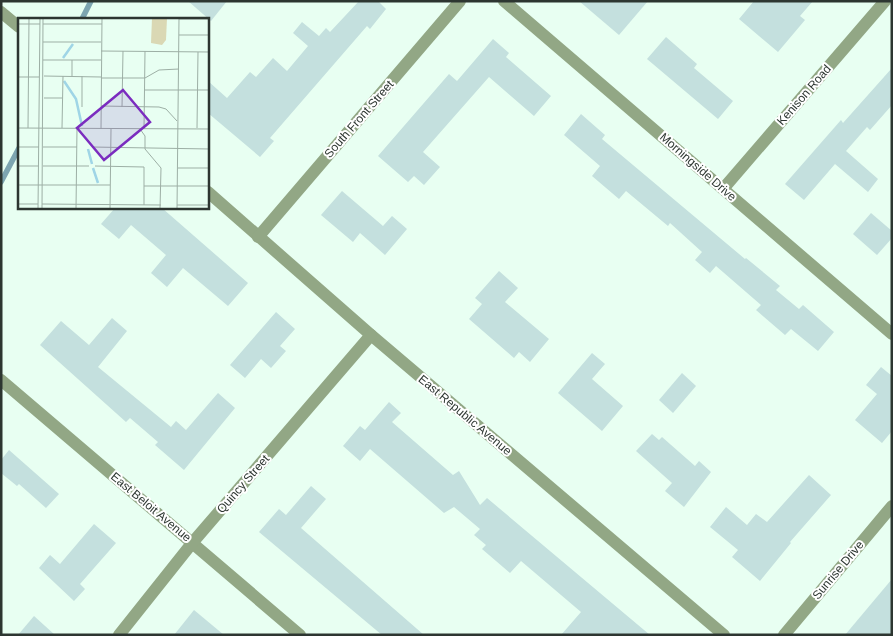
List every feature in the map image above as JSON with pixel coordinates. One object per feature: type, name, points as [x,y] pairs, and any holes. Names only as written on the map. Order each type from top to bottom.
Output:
[{"type":"street","name":"South Front Street","points":[[258,237],[460,1]]},
{"type":"street","name":"Morningside Drive","points":[[504,1],[892,334]]},
{"type":"street","name":"Kenison Road","points":[[724,189],[885,1]]},
{"type":"street","points":[[1,12],[18,26]]},
{"type":"street","name":"East Republic Avenue","points":[[209,193],[711,629],[724,635]]},
{"type":"street","name":"Quincy Street","points":[[119,635],[193,542],[371,335]]},
{"type":"street","name":"East Beloit Avenue","points":[[1,380],[300,635]]},
{"type":"street","name":"Sunrise Drive","points":[[784,635],[892,506]]},
{"type":"building","points":[[188,1],[227,1],[211,21]]},
{"type":"building","points":[[359,1],[378,1],[386,9],[370,29],[367,26],[270,138],[274,141],[260,157],[209,114],[209,82],[227,98],[250,72],[256,77],[273,58],[287,71],[308,46],[293,33],[302,22],[319,36],[326,28],[330,32]]},
{"type":"building","points":[[579,1],[648,1],[619,35]]},
{"type":"building","points":[[754,1],[813,1],[800,16],[805,20],[778,52],[739,19]]},
{"type":"building","points":[[666,37],[697,64],[694,68],[733,101],[718,119],[647,59]]},
{"type":"building","points":[[493,39],[509,53],[506,57],[551,96],[534,116],[489,77],[423,152],[440,167],[424,185],[414,176],[408,182],[378,156],[449,74],[457,81]]},
{"type":"building","points":[[892,68],[892,105],[870,130],[867,127],[846,151],[878,179],[868,192],[835,164],[804,200],[785,184],[841,120],[843,123]]},
{"type":"building","points":[[581,114],[605,135],[602,139],[780,286],[776,290],[799,309],[803,305],[834,332],[818,351],[791,329],[785,335],[756,310],[761,305],[716,266],[710,273],[695,260],[702,252],[670,223],[668,226],[626,191],[619,199],[592,176],[600,166],[564,135]]},
{"type":"building","points":[[342,191],[383,226],[392,216],[407,229],[385,255],[360,233],[353,242],[321,215]]},
{"type":"building","points":[[114,209],[163,209],[248,283],[228,306],[183,268],[167,287],[151,273],[166,255],[131,225],[119,239],[101,224]]},
{"type":"building","points":[[871,213],[892,231],[892,238],[877,255],[853,234]]},
{"type":"building","points":[[499,271],[518,288],[505,302],[549,339],[530,362],[519,352],[514,358],[469,319],[482,304],[475,298]]},
{"type":"building","points":[[276,312],[295,329],[280,346],[286,351],[271,368],[261,359],[245,378],[230,365]]},
{"type":"building","points":[[112,318],[127,331],[98,367],[171,427],[176,421],[186,430],[218,393],[235,408],[184,470],[155,445],[158,442],[130,418],[126,422],[40,345],[61,321],[89,345]]},
{"type":"building","points":[[592,353],[605,364],[592,379],[623,406],[602,431],[558,393]]},
{"type":"building","points":[[881,367],[892,376],[892,431],[882,443],[855,420],[877,394],[866,385]]},
{"type":"building","points":[[682,373],[696,386],[673,413],[659,400]]},
{"type":"building","points":[[389,402],[401,413],[392,422],[453,475],[459,471],[480,505],[487,498],[650,635],[561,635],[581,612],[521,561],[510,573],[482,549],[486,545],[474,535],[480,529],[454,507],[444,513],[370,449],[360,461],[343,446],[360,426],[365,430]]},
{"type":"building","points":[[652,434],[659,440],[662,437],[695,466],[699,461],[711,472],[684,507],[665,491],[672,483],[636,451]]},
{"type":"building","points":[[9,450],[59,494],[46,508],[19,484],[17,486],[1,473],[1,460]]},
{"type":"building","points":[[809,475],[831,495],[790,542],[760,581],[732,557],[738,550],[710,527],[726,507],[747,525],[756,514],[767,522]]},
{"type":"building","points":[[311,486],[326,499],[301,528],[424,635],[382,635],[259,532],[279,509],[286,515]]},
{"type":"building","points":[[94,524],[116,543],[80,584],[85,589],[74,601],[39,568],[50,555],[60,564]]},
{"type":"building","points":[[892,579],[892,635],[845,635]]},
{"type":"building","points":[[194,610],[224,635],[174,635]]},
{"type":"building","points":[[34,616],[55,635],[18,635]]},
{"type":"waterway","points":[[82,18],[91,1]]},
{"type":"waterway","points":[[1,182],[18,150]]}]
